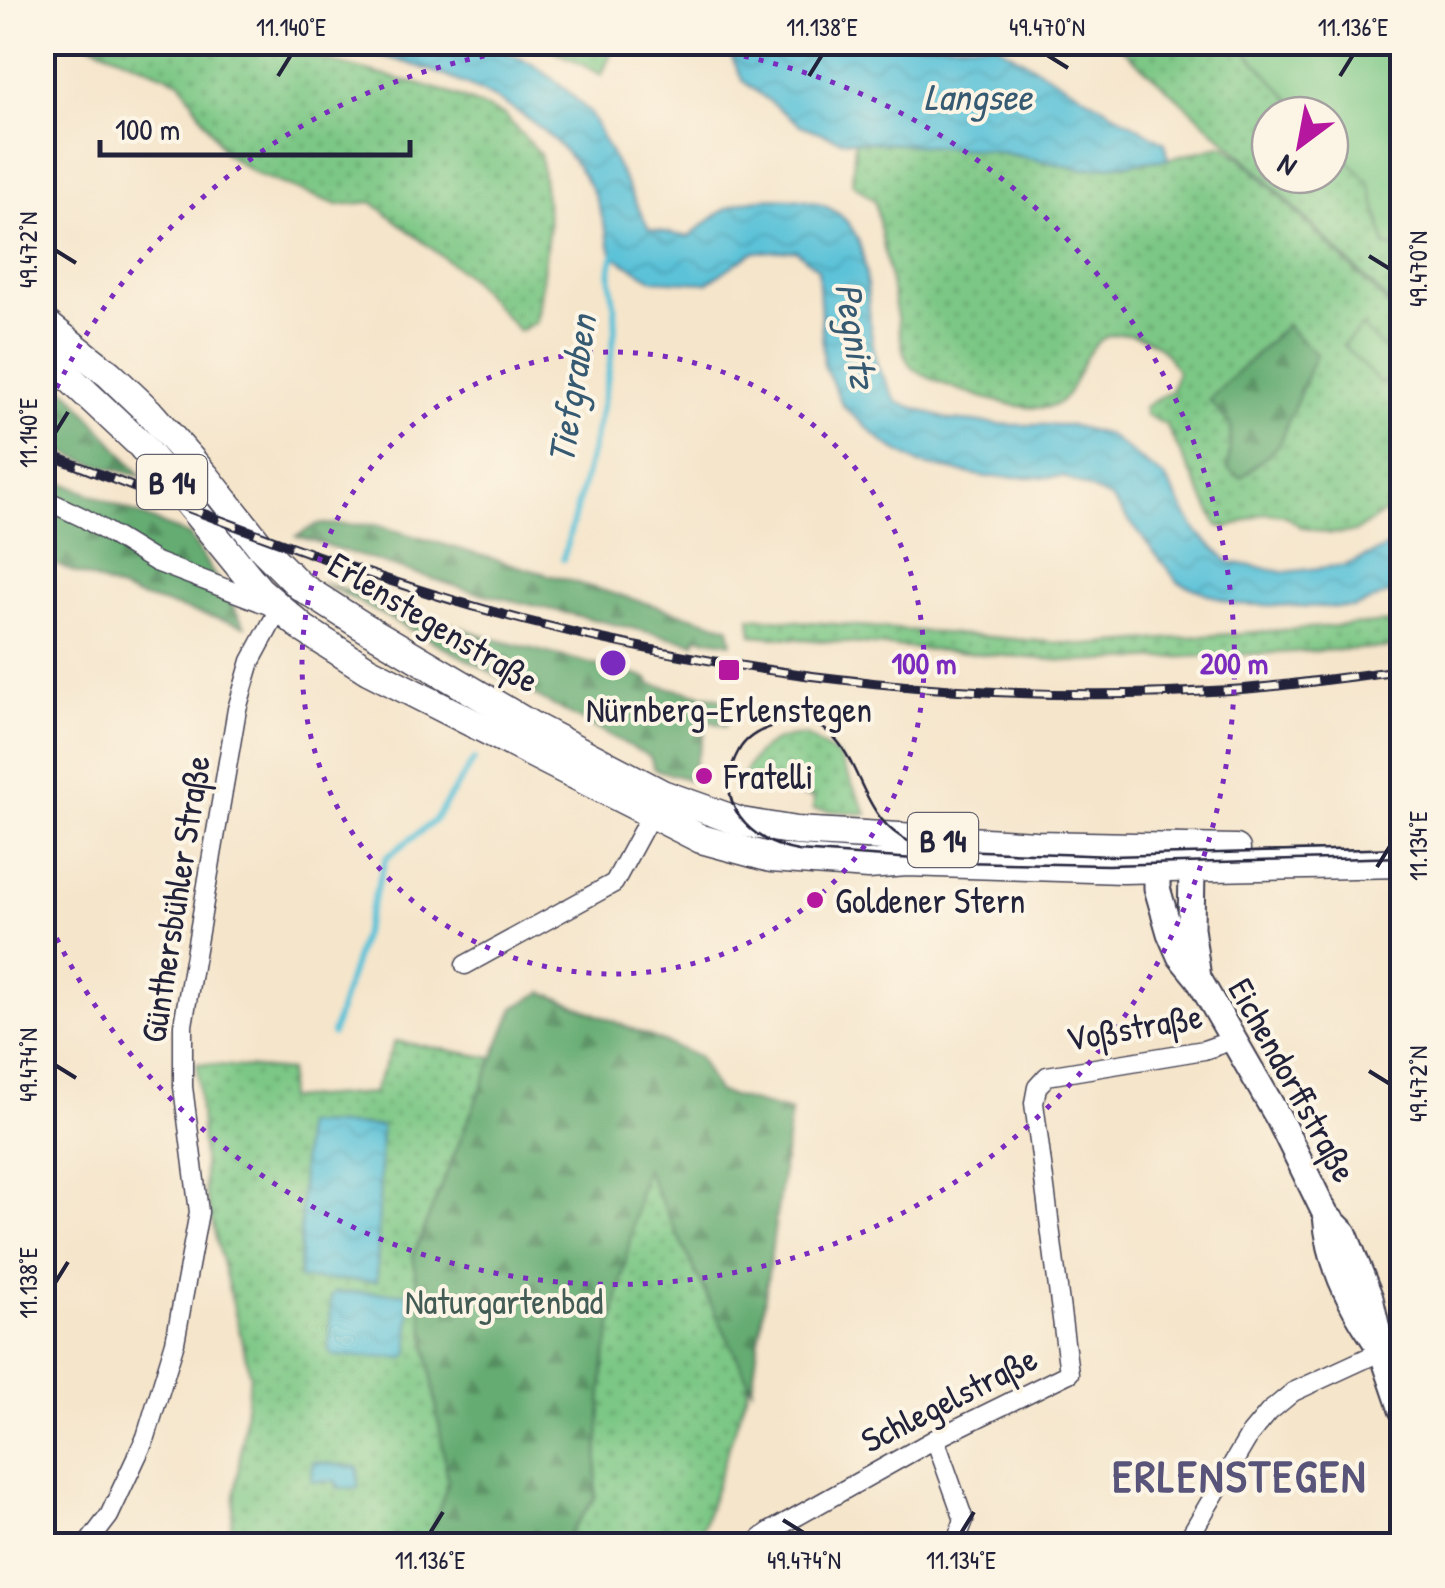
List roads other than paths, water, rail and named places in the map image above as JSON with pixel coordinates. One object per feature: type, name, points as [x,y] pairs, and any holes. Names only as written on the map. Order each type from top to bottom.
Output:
[{"type":"main road","name":"Erlenstegenstraße","points":[[42,322],[56,353],[141,446],[236,564],[278,609],[368,670],[541,746],[656,805],[784,830],[1157,869],[1183,857],[1229,849],[1402,844]]},
{"type":"main road","name":"Erlenstegenstraße","points":[[56,353],[157,420],[256,541],[300,586],[541,746]]},
{"type":"main road","points":[[278,609],[300,586]]},
{"type":"main road","name":"Erlenstegenstraße","points":[[1035,857],[1402,863]]},
{"type":"street","points":[[42,498],[84,518],[156,562],[278,609]]},
{"type":"street","name":"Günthersbühler Straße","points":[[86,1546],[108,1516],[146,1437],[175,1342],[199,1212],[183,1087],[183,1025],[236,709],[250,661],[278,609]]},
{"type":"street","points":[[465,965],[614,883],[656,805]]},
{"type":"street","name":"Eichendorffstraße","points":[[1183,857],[1198,978]]},
{"type":"street","name":"Eichendorffstraße","points":[[1157,869],[1157,888],[1180,956],[1198,978],[1289,1138],[1326,1215],[1328,1239],[1351,1306],[1392,1348],[1402,1410]]},
{"type":"street","name":"Voßstraße","points":[[1047,1076],[1204,1050],[1233,1040]]},
{"type":"street","name":"Schlegelstraße","points":[[752,1546],[769,1532],[935,1439],[1069,1373],[1034,1104],[1038,1087],[1047,1076]]},
{"type":"street","points":[[1184,1546],[1249,1436],[1268,1412],[1294,1392],[1392,1348]]},
{"type":"street","points":[[935,1439],[964,1520],[954,1546]]},
{"type":"water","name":"Pegnitz","points":[[299,43],[485,43],[531,63],[590,113],[649,229],[689,237],[724,210],[760,199],[792,199],[823,205],[844,219],[857,238],[864,262],[872,343],[879,368],[897,402],[950,420],[1069,425],[1108,435],[1165,478],[1197,532],[1229,562],[1286,572],[1346,565],[1402,541],[1402,589],[1353,608],[1233,604],[1178,582],[1111,498],[1064,477],[987,477],[920,464],[884,443],[843,406],[824,365],[818,269],[796,250],[753,252],[707,283],[654,280],[613,256],[592,190],[575,163],[529,120],[502,102],[443,75],[373,54]]},
{"type":"water","name":"Langsee","points":[[725,43],[994,43],[1165,143],[1169,159],[1082,169],[990,150],[840,140],[800,125],[743,81]]},
{"type":"water","points":[[303,1124],[381,1126],[377,1281],[299,1279]]},
{"type":"water","points":[[335,1292],[405,1293],[410,1298],[409,1352],[404,1358],[334,1356],[329,1351],[331,1296]]},
{"type":"water","points":[[313,1462],[358,1467],[358,1488],[337,1488],[336,1482],[312,1481]]},
{"type":"waterway","name":"Tiefgraben","points":[[563,559],[611,358],[616,319],[610,272],[615,253]]},
{"type":"waterway","name":"Tiefgraben","points":[[332,1034],[386,858],[434,821],[474,760]]},
{"type":"tram line","points":[[1402,848],[1112,856],[930,849],[901,837],[884,822],[843,748],[831,735],[817,726],[798,722],[753,735],[741,747],[729,787],[732,803],[751,829],[765,839],[798,851],[958,862],[1108,865],[1402,857]]},
{"type":"railway","points":[[42,452],[283,543],[465,604],[613,642],[787,673],[964,690],[1141,694],[1230,690],[1402,670]]},
{"type":"place","name":"Nürnberg-Erlenstegen","points":[[729,670]]},
{"type":"place","name":"Fratelli","points":[[704,776]]},
{"type":"place","name":"Goldener Stern","points":[[815,900]]},
{"type":"district","name":"ERLENSTEGEN","points":[[1240,1475]]},
{"type":"park label","name":"Naturgartenbad","points":[[504,1301]]}]
